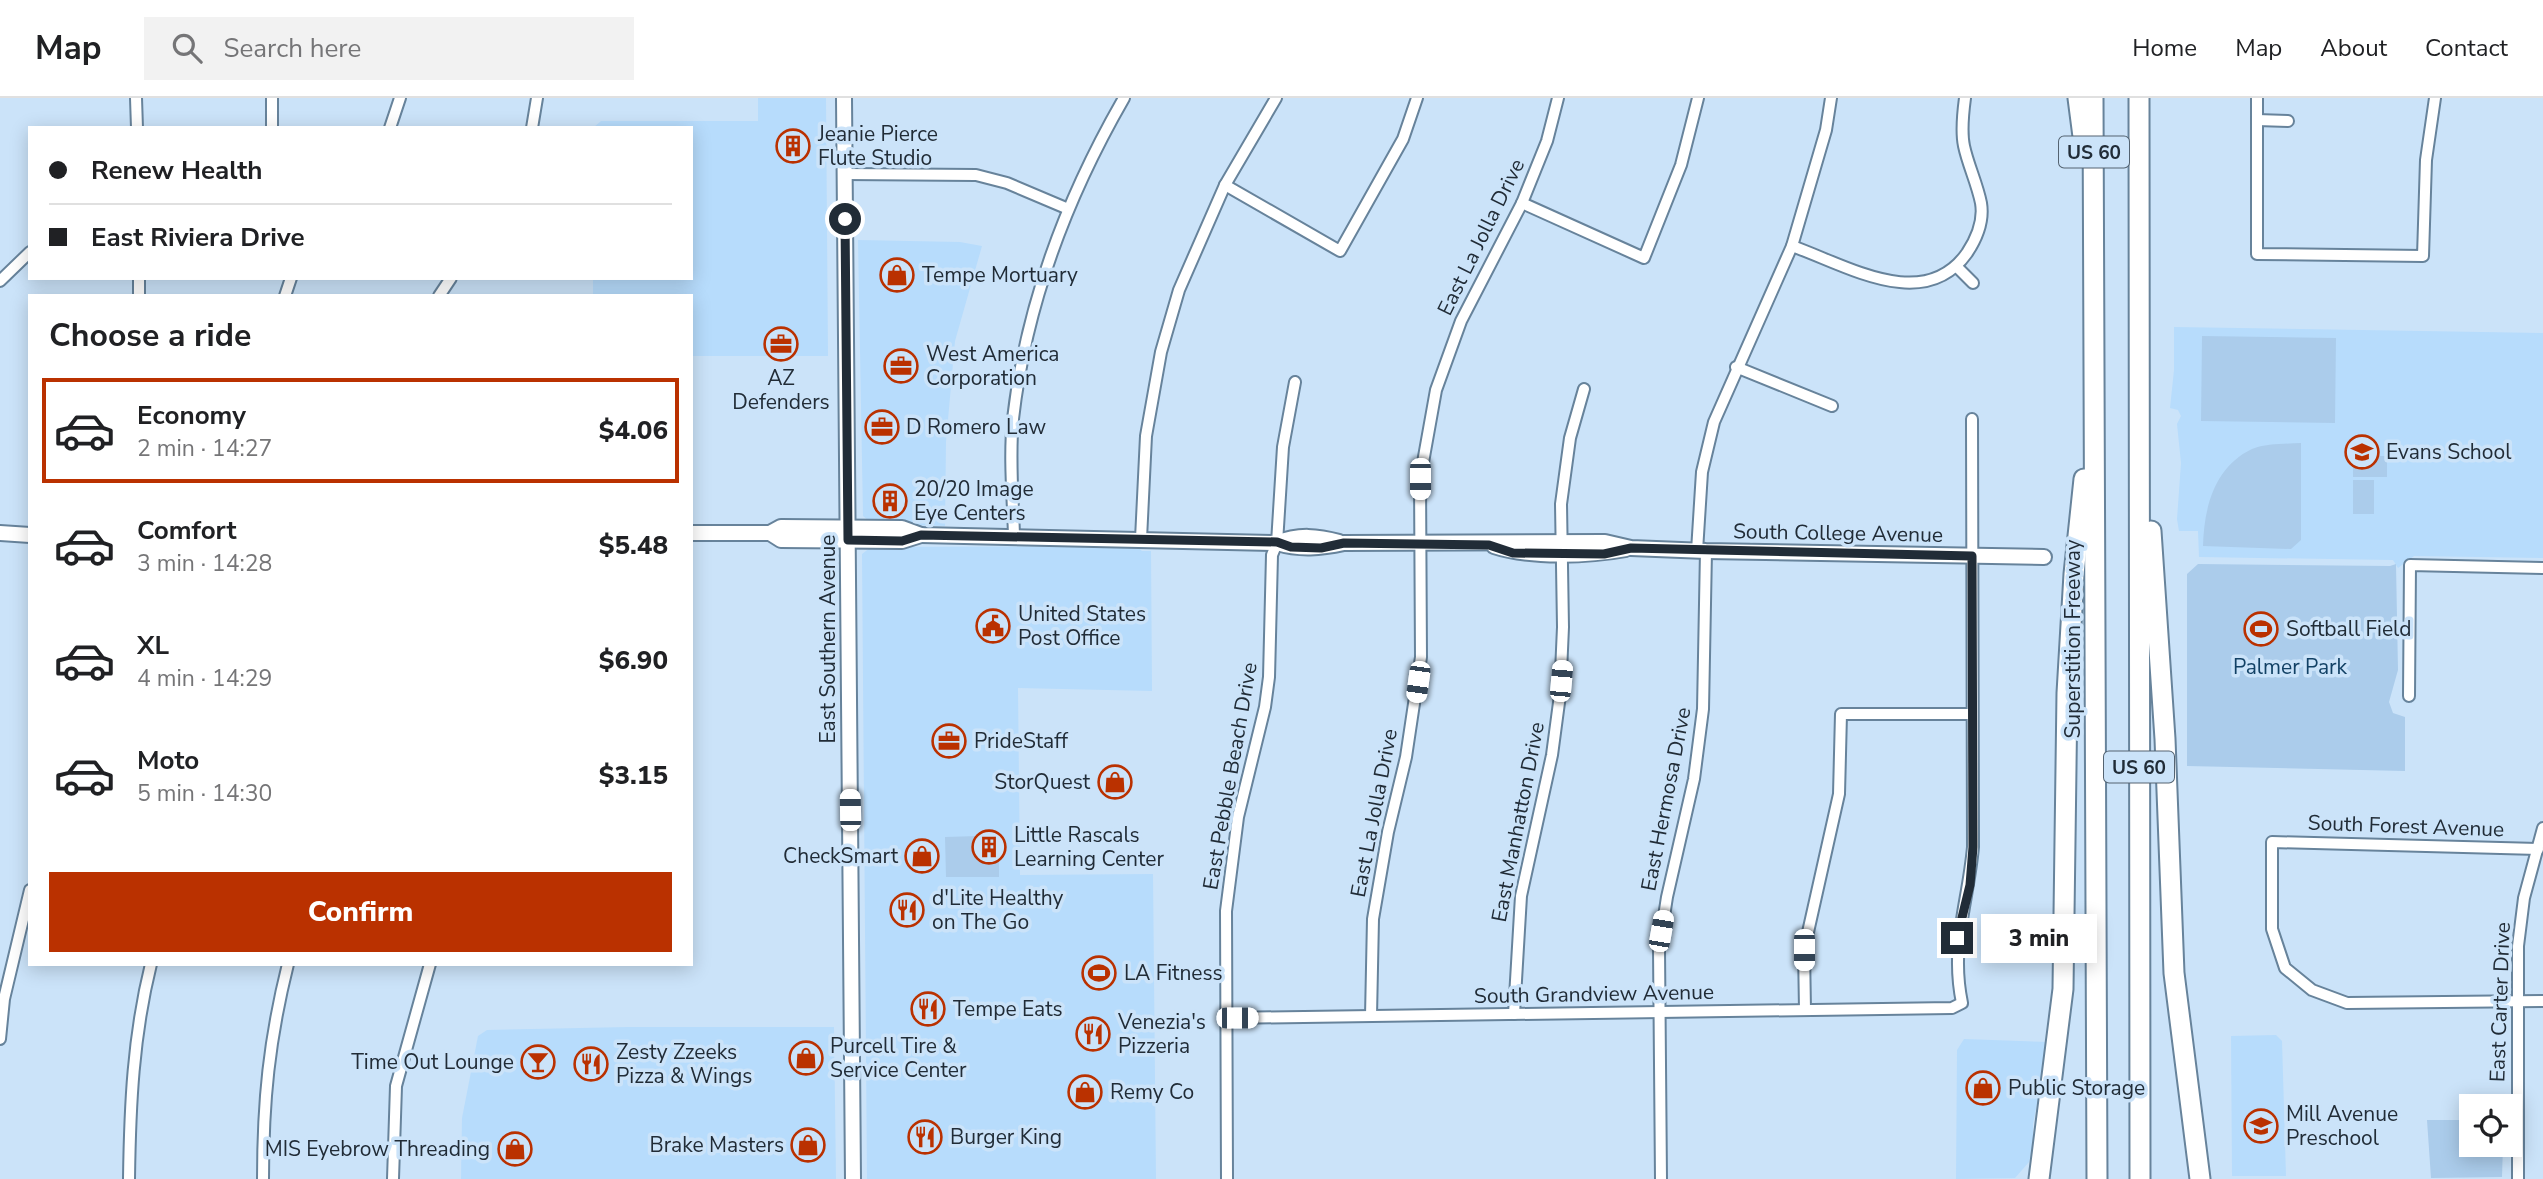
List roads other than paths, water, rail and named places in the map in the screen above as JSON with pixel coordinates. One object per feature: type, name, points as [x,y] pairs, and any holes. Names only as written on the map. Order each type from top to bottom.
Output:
[{"type":"highway","points":[[2078,98],[2094,206]]},
{"type":"highway","name":"Superstition Freeway","points":[[2093,98],[2097,1179]]},
{"type":"highway","name":"US 60","points":[[2139,98],[2140,1179]]},
{"type":"highway","points":[[2140,178],[2146,98]]},
{"type":"highway","points":[[2140,355],[2165,739],[2175,973],[2200,1179]]},
{"type":"highway","points":[[2039,1179],[2063,989],[2067,693],[2074,574],[2095,384]]},
{"type":"street","points":[[136,98],[137,126]]},
{"type":"street","points":[[272,98],[272,126]]},
{"type":"street","points":[[391,126],[400,98]]},
{"type":"street","points":[[532,126],[537,98]]},
{"type":"street","name":"East Southern Avenue","points":[[844,98],[853,1179]]},
{"type":"street","points":[[1014,536],[1013,420],[1026,346],[1043,276],[1066,208],[1124,98]]},
{"type":"street","points":[[1141,539],[1146,436],[1161,352],[1179,290],[1224,185],[1276,98]]},
{"type":"street","points":[[1224,185],[1340,251],[1403,139],[1417,98]]},
{"type":"street","name":"East La Jolla Drive","points":[[1371,1016],[1373,919],[1388,832],[1406,757],[1421,657],[1420,479],[1436,390],[1461,321],[1522,203],[1547,141],[1558,98]]},
{"type":"street","points":[[1522,203],[1644,258],[1681,165],[1698,98]]},
{"type":"street","name":"East Hermosa Drive","points":[[1661,1179],[1661,931],[1694,779],[1703,709],[1702,472],[1714,422],[1736,367],[1792,246],[1826,130],[1830,98]]},
{"type":"street","points":[[1792,246],[1880,280],[1910,285],[1939,278],[1957,267],[1978,237],[1981,205],[1963,143],[1965,98]]},
{"type":"street","points":[[2258,98],[2257,254],[2423,256],[2426,160],[2435,98]]},
{"type":"street","points":[[2258,120],[2288,121]]},
{"type":"street","points":[[845,174],[976,174],[1007,183],[1066,208]]},
{"type":"street","points":[[0,281],[28,254]]},
{"type":"street","points":[[1957,267],[1973,283]]},
{"type":"street","points":[[1736,367],[1832,406]]},
{"type":"street","name":"East Pebble Beach Drive","points":[[1227,1179],[1225,937],[1228,889],[1238,817],[1265,707],[1271,649],[1272,555],[1277,542],[1283,447],[1295,382]]},
{"type":"street","name":"East Manhatton Drive","points":[[1514,1014],[1521,896],[1557,723],[1563,627],[1561,505],[1570,438],[1584,389]]},
{"type":"street","points":[[1805,1010],[1804,950],[1839,794],[1841,714],[1972,714],[1972,419]]},
{"type":"street","name":"South College Avenue","points":[[693,533],[770,533],[781,527],[902,541],[921,535],[1277,542],[1292,537],[1311,537],[1344,543],[1489,545],[1513,553],[1562,547],[1604,554],[1631,548],[2044,557]]},
{"type":"street","points":[[0,533],[28,533]]},
{"type":"street","points":[[2409,696],[2410,565],[2543,568]]},
{"type":"street","name":"South Grandview Avenue","points":[[1226,1018],[1952,1008],[1962,1003],[1956,976],[1957,938],[1970,885],[1973,847],[1972,714]]},
{"type":"street","name":"East Carter Drive","points":[[2518,1179],[2518,946],[2524,898],[2543,828]]},
{"type":"street","name":"South Forest Avenue","points":[[2516,1001],[2347,1003],[2312,990],[2286,968],[2272,929],[2272,842],[2538,849]]},
{"type":"street","points":[[0,1038],[4,999],[28,898]]},
{"type":"street","points":[[129,1179],[130,1083],[141,1001],[150,966]]},
{"type":"street","points":[[263,1179],[263,1105],[271,1042],[288,966]]},
{"type":"street","points":[[393,1179],[396,1086],[415,1008],[429,966]]},
{"type":"street","points":[[2516,1001],[2543,1001]]},
{"type":"place","name":"Jeanie Pierce Flute Studio","points":[[793,146]]},
{"type":"place","name":"Tempe Mortuary","points":[[897,275]]},
{"type":"place","name":"AZ Defenders","points":[[781,344]]},
{"type":"place","name":"West America Corporation","points":[[901,366]]},
{"type":"place","name":"D Romero Law","points":[[882,427]]},
{"type":"place","name":"Evans School","points":[[2362,452]]},
{"type":"place","name":"20/20 Image Eye Centers","points":[[890,501]]},
{"type":"place","name":"United States Post Office","points":[[993,626]]},
{"type":"place","name":"Softball Field","points":[[2261,629]]},
{"type":"place","name":"PrideStaff","points":[[949,741]]},
{"type":"place","name":"StorQuest","points":[[1115,782]]},
{"type":"place","name":"Little Rascals Learning Center","points":[[989,847]]},
{"type":"place","name":"CheckSmart","points":[[922,856]]},
{"type":"place","name":"d'Lite Healthy on The Go","points":[[907,910]]},
{"type":"place","name":"LA Fitness","points":[[1099,973]]},
{"type":"place","name":"Tempe Eats","points":[[928,1009]]},
{"type":"place","name":"Venezia's Pizzeria","points":[[1093,1034]]},
{"type":"place","name":"Purcell Tire & Service Center","points":[[806,1058]]},
{"type":"place","name":"Time Out Lounge","points":[[538,1062]]},
{"type":"place","name":"Zesty Zzeeks Pizza & Wings","points":[[591,1064]]},
{"type":"place","name":"Public Storage","points":[[1983,1088]]},
{"type":"place","name":"Remy Co","points":[[1085,1092]]},
{"type":"place","name":"Mill Avenue Preschool","points":[[2261,1126]]},
{"type":"place","name":"Burger King","points":[[925,1137]]},
{"type":"place","name":"Brake Masters","points":[[808,1145]]},
{"type":"place","name":"MIS Eyebrow Threading","points":[[515,1149]]},
{"type":"park label","name":"Palmer Park","points":[[2290,667]]}]
